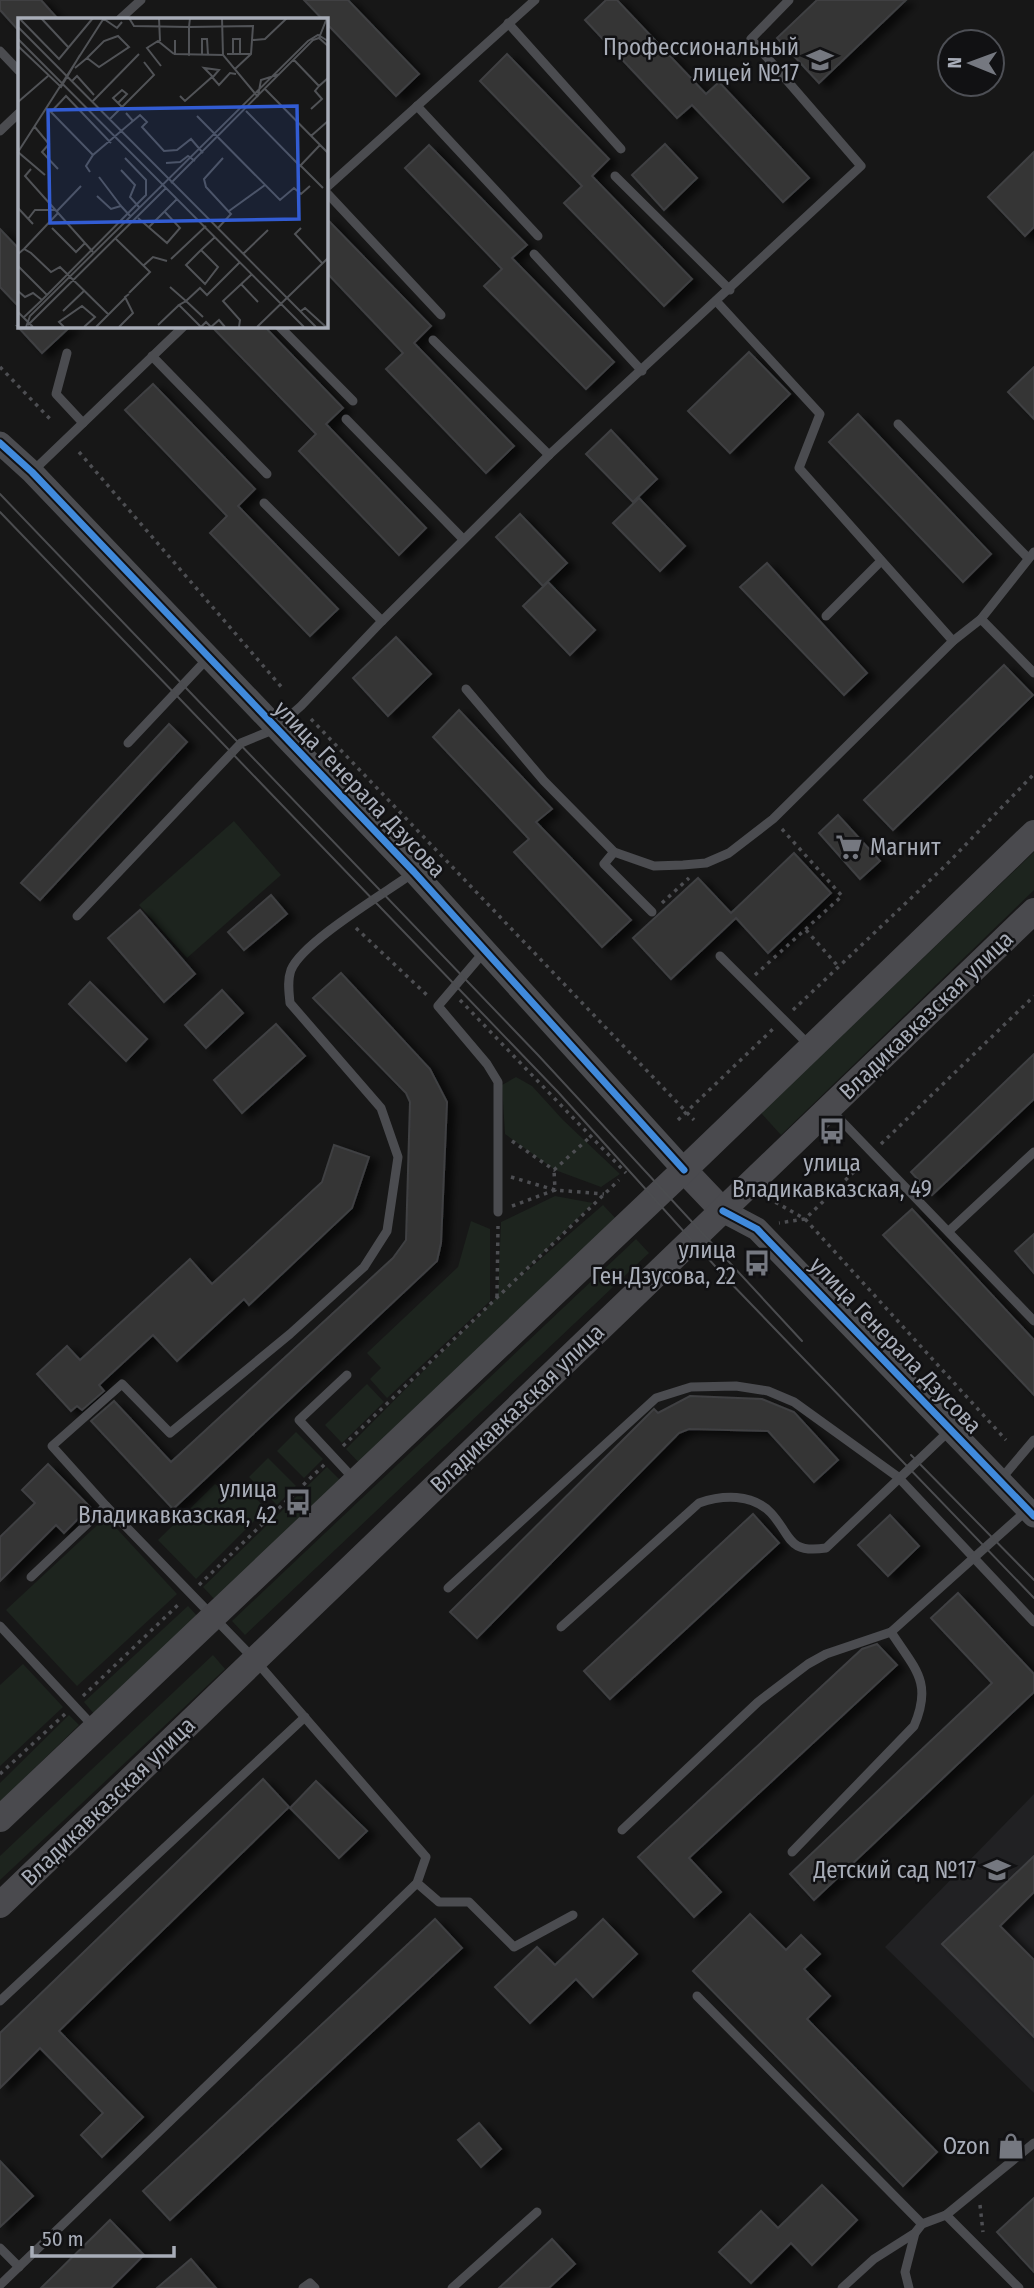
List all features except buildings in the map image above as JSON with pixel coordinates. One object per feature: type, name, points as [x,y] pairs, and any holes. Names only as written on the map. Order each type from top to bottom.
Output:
[{"type":"main road","points":[[0,1819],[357,1482],[1034,833]]},
{"type":"main road","name":"Владикавказская улица","points":[[0,1905],[1034,911]]},
{"type":"main road","name":"улица Генерала Дзусова","points":[[684,1170],[723,1211]]},
{"type":"street","name":"улица Генерала Дзусова","points":[[0,443],[32,472],[414,872],[684,1170]]},
{"type":"street","name":"улица Генерала Дзусова","points":[[723,1211],[757,1230],[1031,1512]]},
{"type":"lane","points":[[121,18],[141,0]]},
{"type":"lane","points":[[327,189],[535,0]]},
{"type":"lane","points":[[77,916],[241,743],[275,729],[301,706],[463,539],[549,455],[862,166],[751,39],[789,0]]},
{"type":"lane","points":[[508,23],[621,149]]},
{"type":"lane","points":[[0,51],[18,70]]},
{"type":"lane","points":[[417,106],[538,236]]},
{"type":"lane","points":[[0,131],[18,114]]},
{"type":"lane","points":[[615,176],[730,290]]},
{"type":"lane","points":[[327,191],[441,315]]},
{"type":"lane","points":[[534,254],[642,371]]},
{"type":"lane","points":[[717,302],[820,414],[799,468],[953,641]]},
{"type":"lane","points":[[32,472],[183,327]]},
{"type":"lane","points":[[280,327],[353,401]]},
{"type":"lane","points":[[433,340],[549,455]]},
{"type":"lane","points":[[67,353],[56,394],[83,423]]},
{"type":"lane","points":[[152,356],[267,474]]},
{"type":"lane","points":[[346,419],[463,539]]},
{"type":"lane","points":[[466,689],[544,781],[614,852],[654,866],[706,863],[729,853],[773,818],[953,641],[981,619],[1031,555],[898,424]]},
{"type":"lane","points":[[264,503],[382,621]]},
{"type":"lane","points":[[826,616],[881,561]]},
{"type":"lane","points":[[981,619],[1034,673]]},
{"type":"lane","points":[[128,743],[209,657]]},
{"type":"lane","points":[[614,852],[604,864],[652,912]]},
{"type":"lane","points":[[0,2285],[417,1883],[426,1857],[254,1659],[213,1619],[192,1592],[106,1506],[52,1446],[122,1384],[170,1433],[364,1268],[387,1231],[398,1157],[381,1108],[290,1003],[288,983],[291,970],[305,949],[414,872]]},
{"type":"lane","points":[[485,950],[438,1006],[487,1064],[498,1082],[498,1212]]},
{"type":"lane","points":[[720,956],[811,1048]]},
{"type":"lane","points":[[829,1108],[1034,1321]]},
{"type":"lane","points":[[949,1231],[1034,1152]]},
{"type":"lane","points":[[347,1375],[299,1420],[357,1482]]},
{"type":"lane","points":[[447,1588],[656,1398],[691,1387],[736,1386],[768,1391],[794,1402],[898,1477],[1034,1622]]},
{"type":"lane","points":[[561,1627],[698,1503],[718,1497],[743,1497],[771,1512],[790,1543],[810,1551],[826,1548],[843,1536],[898,1477],[951,1429]]},
{"type":"lane","points":[[1000,1479],[1034,1440]]},
{"type":"lane","points":[[31,1577],[106,1506]]},
{"type":"lane","points":[[622,1830],[758,1702],[808,1664],[826,1654],[891,1632],[974,1558],[1031,1512]]},
{"type":"lane","points":[[0,1626],[96,1730]]},
{"type":"lane","points":[[793,1852],[914,1726],[923,1703],[922,1680],[891,1632]]},
{"type":"lane","points":[[0,2001],[305,1717]]},
{"type":"lane","points":[[417,1883],[439,1902],[469,1902],[514,1947],[573,1915]]},
{"type":"lane","points":[[697,1996],[922,2224]]},
{"type":"lane","points":[[842,2288],[874,2259],[915,2233],[922,2224],[946,2215],[1034,2143]]},
{"type":"lane","points":[[452,2288],[537,2212]]},
{"type":"lane","points":[[946,2215],[1019,2288]]},
{"type":"lane","points":[[909,2288],[905,2272],[915,2233]]},
{"type":"lane","points":[[0,2248],[19,2267]]},
{"type":"lane","points":[[303,2288],[310,2283],[315,2288]]},
{"type":"path","points":[[0,367],[53,422]]},
{"type":"path","points":[[79,452],[284,690]]},
{"type":"path","points":[[311,719],[694,1120]]},
{"type":"path","points":[[678,1120],[837,965],[946,865],[1034,774]]},
{"type":"path","points":[[747,982],[842,896],[773,818]]},
{"type":"path","points":[[652,912],[706,863]]},
{"type":"path","points":[[347,919],[438,1006]]},
{"type":"path","points":[[805,929],[837,965]]},
{"type":"path","points":[[451,991],[626,1173]]},
{"type":"path","points":[[881,1144],[1034,996]]},
{"type":"path","points":[[498,1132],[554,1170]]},
{"type":"path","points":[[554,1170],[591,1136]]},
{"type":"path","points":[[771,1224],[805,1219],[860,1166]]},
{"type":"path","points":[[554,1170],[555,1189]]},
{"type":"path","points":[[499,1173],[555,1189],[604,1194]]},
{"type":"path","points":[[0,1774],[619,1180]]},
{"type":"path","points":[[497,1297],[498,1212],[555,1189]]},
{"type":"path","points":[[768,1198],[805,1219],[1006,1440]]},
{"type":"path","points":[[979,2190],[985,2254]]},
{"type":"shaded area","points":[[234,821],[281,875],[187,958],[139,905]]},
{"type":"shaded area","points":[[1034,852],[1034,890],[781,1135],[761,1113]]},
{"type":"shaded area","points":[[516,1077],[532,1086],[563,1120],[620,1174],[601,1187],[555,1170],[505,1134],[502,1085]]},
{"type":"shaded area","points":[[555,1196],[593,1203],[514,1282],[603,1205],[620,1223],[363,1467],[346,1449],[498,1296],[501,1222]]},
{"type":"shaded area","points":[[471,1221],[490,1229],[490,1301],[387,1398],[370,1379],[381,1368],[367,1353],[458,1267]]},
{"type":"shaded area","points":[[636,1239],[649,1253],[245,1635],[232,1621]]},
{"type":"shaded area","points":[[367,1384],[384,1402],[342,1443],[325,1425]]},
{"type":"shaded area","points":[[296,1432],[323,1459],[304,1478],[277,1451]]},
{"type":"shaded area","points":[[268,1458],[296,1486],[277,1505],[249,1477]]},
{"type":"shaded area","points":[[327,1467],[341,1481],[217,1602],[203,1587]]},
{"type":"shaded area","points":[[215,1484],[229,1494],[248,1490],[266,1509],[196,1579],[158,1540]]},
{"type":"shaded area","points":[[106,1517],[177,1594],[77,1686],[6,1610]]},
{"type":"shaded area","points":[[188,1606],[199,1618],[95,1715],[84,1702]]},
{"type":"shaded area","points":[[213,1655],[225,1669],[0,1880],[0,1856]]},
{"type":"shaded area","points":[[23,1664],[63,1707],[0,1766],[0,1685]]},
{"type":"shaded area","points":[[69,1715],[79,1725],[0,1802],[0,1783]]},
{"type":"shaded area","name":"Детский сад №17","points":[[1034,1794],[1034,2093],[885,1947]]},
{"type":"tram line","points":[[0,494],[538,1055],[802,1341]]},
{"type":"tram line","points":[[0,512],[558,1092],[724,1276],[1034,1598]]},
{"type":"tram line","points":[[911,1455],[1034,1580]]},
{"type":"cycle path","points":[[0,443],[32,472],[414,872],[684,1170]]},
{"type":"cycle path","points":[[723,1211],[757,1229],[1034,1516]]},
{"type":"place","name":"Профессиональный лицей №17","points":[[820,60]]},
{"type":"place","name":"Магнит","points":[[849,847]]},
{"type":"place","name":"улица Владикавказская, 49","points":[[832,1131]]},
{"type":"place","name":"улица Ген.Дзусова, 22","points":[[757,1263]]},
{"type":"place","name":"улица Владикавказская, 42","points":[[298,1502]]},
{"type":"place","name":"Детский сад №17","points":[[997,1870]]},
{"type":"place","name":"Ozon","points":[[1011,2146]]}]
